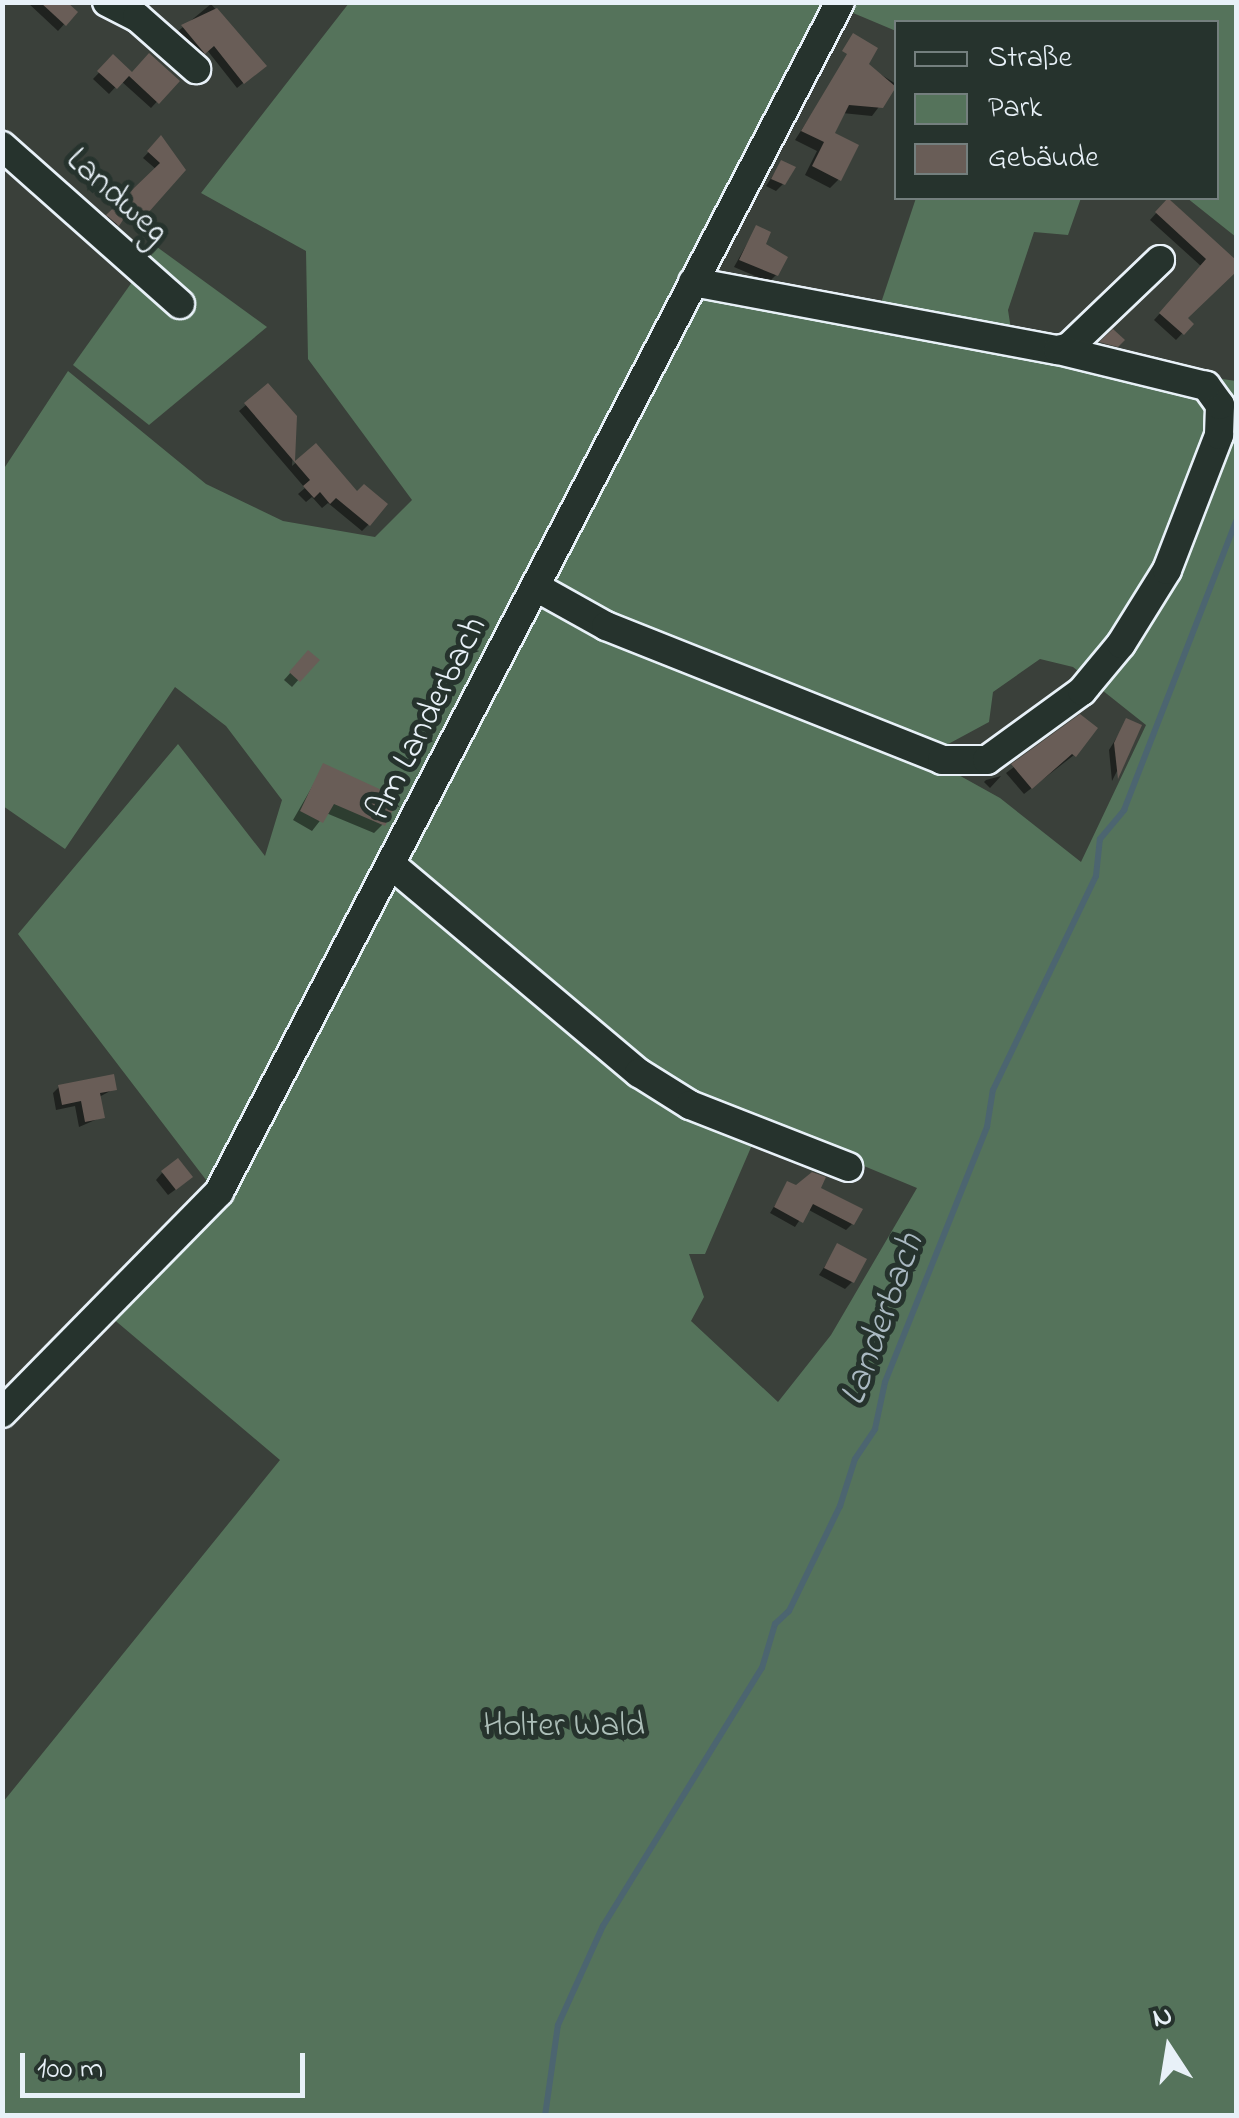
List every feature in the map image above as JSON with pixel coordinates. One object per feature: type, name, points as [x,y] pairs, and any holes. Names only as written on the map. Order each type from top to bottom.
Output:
[{"type":"street","points":[[107,2],[137,17],[196,70]]},
{"type":"street","name":"Am Landerbach","points":[[2,1413],[218,1192],[394,867],[840,2]]},
{"type":"street","name":"Landweg","points":[[2,146],[180,304]]},
{"type":"street","points":[[1058,350],[1069,348],[1160,260]]},
{"type":"street","points":[[538,588],[606,626],[942,760],[987,760],[1082,690],[1121,644],[1167,570],[1219,434],[1220,405],[1206,386],[1058,350],[693,282]]},
{"type":"street","points":[[394,867],[639,1073],[690,1105],[848,1168]]},
{"type":"green space","points":[[851,2],[1236,3],[1236,237],[1190,200],[1219,200],[1219,20],[894,20],[894,30],[846,10]]},
{"type":"green space","points":[[349,3],[830,3],[780,88],[467,711],[213,1189],[18,934],[178,744],[265,856],[282,800],[226,726],[175,687],[65,849],[3,806],[3,470],[68,371],[206,484],[283,521],[375,537],[412,500],[308,359],[306,251],[201,193]]},
{"type":"green space","points":[[915,200],[1080,200],[1068,235],[1034,232],[1008,310],[1012,336],[876,318]]},
{"type":"green space","points":[[157,247],[267,327],[149,425],[73,365]]},
{"type":"green space","name":"Holter Wald","points":[[697,291],[863,326],[1236,381],[1236,2115],[3,2116],[3,1802],[280,1460],[111,1317],[225,1197],[397,876],[636,1082],[755,1138],[705,1254],[689,1254],[704,1297],[691,1321],[778,1402],[831,1335],[917,1188],[695,1096],[645,1068],[401,869]],"holes":[[[1040,659],[1073,667],[1146,725],[1081,862],[1000,798],[946,768],[939,749],[989,722],[993,692]]]},
{"type":"building","points":[[40,2],[67,2],[78,12],[66,26]]},
{"type":"building","points":[[217,8],[267,66],[244,84],[214,46],[205,54],[181,25]]},
{"type":"building","points":[[853,33],[878,48],[869,64],[894,85],[894,90],[883,108],[849,105],[835,133],[859,145],[841,181],[812,166],[824,142],[801,131],[847,54],[842,51]]},
{"type":"building","points":[[149,53],[180,81],[159,104],[129,76],[117,89],[97,71],[113,54],[132,72]]},
{"type":"building","points":[[161,135],[186,170],[140,222],[129,211],[119,226],[106,215],[160,163],[147,151]]},
{"type":"building","points":[[781,160],[796,167],[785,185],[771,179]]},
{"type":"building","points":[[1170,200],[1236,260],[1236,272],[1188,318],[1194,324],[1184,335],[1159,313],[1206,259],[1155,212]]},
{"type":"building","points":[[756,225],[771,232],[766,244],[788,257],[778,276],[739,260]]},
{"type":"building","points":[[1113,329],[1125,340],[1118,347],[1099,342]]},
{"type":"building","points":[[268,383],[297,416],[295,461],[316,443],[357,491],[364,484],[388,504],[370,526],[336,498],[330,504],[320,492],[314,498],[303,486],[310,480],[244,403]]},
{"type":"building","points":[[308,650],[320,660],[300,682],[289,672]]},
{"type":"building","points":[[1080,714],[1098,728],[1076,757],[1072,754],[1032,789],[1011,764]]},
{"type":"building","points":[[1126,718],[1142,725],[1118,779],[1114,743]]},
{"type":"building","points":[[323,763],[399,798],[385,826],[334,804],[323,823],[300,811]]},
{"type":"building","points":[[114,1074],[117,1090],[100,1093],[105,1118],[85,1122],[81,1101],[62,1105],[58,1085]]},
{"type":"building","points":[[178,1158],[193,1177],[176,1190],[161,1171]]},
{"type":"building","points":[[812,1172],[826,1177],[821,1188],[863,1209],[854,1225],[813,1204],[803,1223],[774,1207],[787,1181],[796,1185]]},
{"type":"building","points":[[837,1243],[867,1259],[854,1283],[824,1268]]},
{"type":"waterway","name":"Landerbach","points":[[545,2116],[558,2025],[603,1926],[762,1668],[775,1624],[789,1611],[840,1506],[855,1459],[875,1429],[885,1382],[987,1127],[993,1090],[1096,876],[1100,839],[1124,810],[1236,521]]}]
